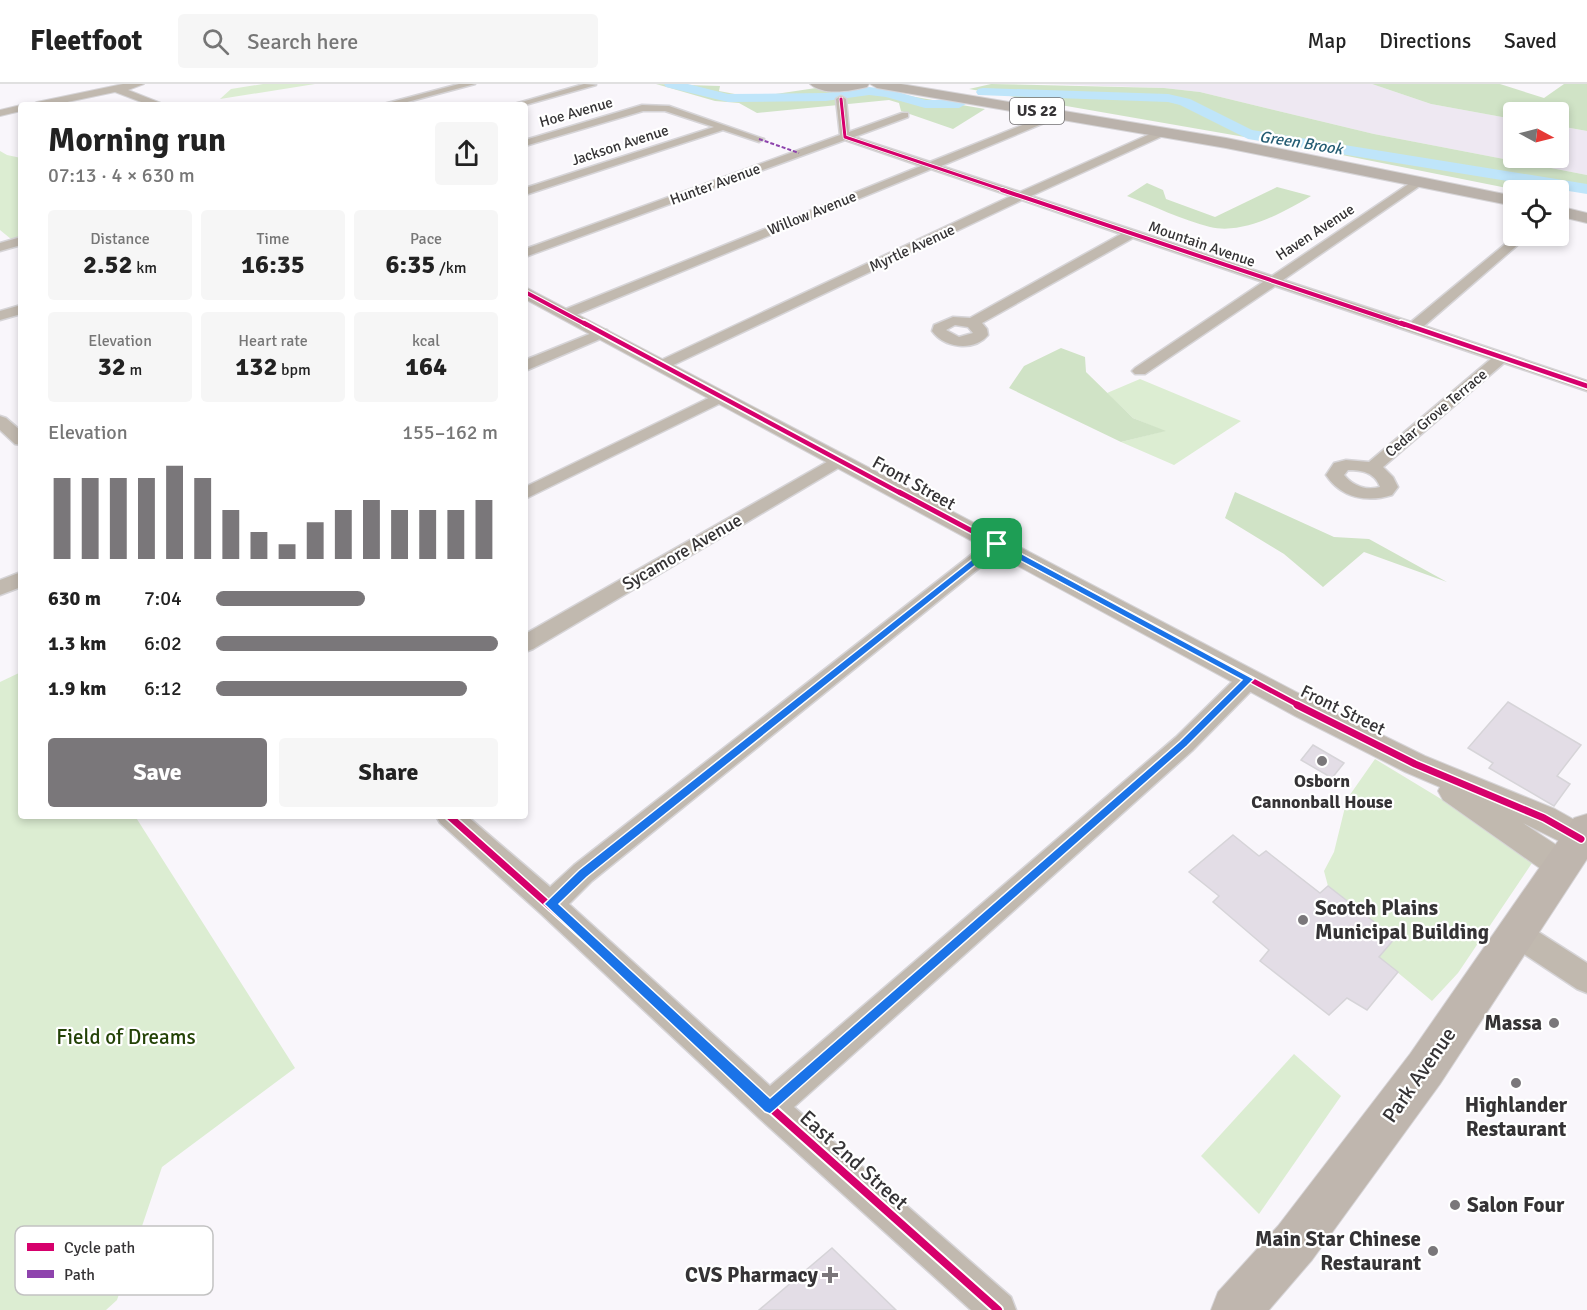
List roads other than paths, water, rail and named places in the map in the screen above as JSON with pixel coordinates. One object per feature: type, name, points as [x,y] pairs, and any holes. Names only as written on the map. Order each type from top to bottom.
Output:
[{"type":"highway","points":[[817,84],[842,88],[862,84]]},
{"type":"highway","name":"US 22","points":[[877,84],[961,95]]},
{"type":"highway","name":"US 22","points":[[908,84],[1503,199]]},
{"type":"highway","name":"US 22","points":[[986,100],[1191,132],[1503,194]]},
{"type":"highway","points":[[1569,208],[1587,212]]},
{"type":"highway","points":[[1569,214],[1587,218]]},
{"type":"main road","name":"Park Avenue","points":[[1236,1310],[1295,1243],[1401,1103],[1577,845]]},
{"type":"street","points":[[103,84],[152,102]]},
{"type":"street","points":[[52,102],[139,84]]},
{"type":"street","points":[[397,102],[470,84]]},
{"type":"street","points":[[527,102],[591,85]]},
{"type":"street","points":[[842,99],[845,137]]},
{"type":"street","name":"Hoe Avenue","points":[[528,142],[642,108],[661,107],[759,139]]},
{"type":"street","points":[[0,113],[18,109]]},
{"type":"street","name":"Willow Avenue","points":[[566,314],[1058,114]]},
{"type":"street","name":"Hunter Avenue","points":[[528,252],[905,115]]},
{"type":"street","name":"Jackson Avenue","points":[[528,191],[724,127]]},
{"type":"street","name":"Myrtle Avenue","points":[[662,365],[1021,196],[1163,132]]},
{"type":"street","name":"Mountain Avenue","points":[[845,137],[1587,387]]},
{"type":"street","name":"Haven Avenue","points":[[1140,371],[1420,181]]},
{"type":"street","points":[[972,323],[1132,233]]},
{"type":"street","points":[[0,247],[18,242]]},
{"type":"street","points":[[1413,328],[1510,246]]},
{"type":"street","name":"Front Street","points":[[528,294],[1249,679],[1415,764],[1497,824],[1577,845]]},
{"type":"street","points":[[0,316],[18,310]]},
{"type":"street","points":[[528,365],[602,333]]},
{"type":"street","name":"Cedar Grove Terrace","points":[[1371,469],[1502,358]]},
{"type":"street","points":[[528,493],[721,397]]},
{"type":"street","points":[[0,422],[14,436]]},
{"type":"street","name":"Sycamore Avenue","points":[[528,642],[839,460]]},
{"type":"street","points":[[550,904],[583,873],[997,544]]},
{"type":"street","points":[[0,588],[18,580]]},
{"type":"street","points":[[770,1107],[1184,744],[1249,679]]},
{"type":"street","name":"East 2nd Street","points":[[452,819],[550,904],[770,1107],[998,1310]]},
{"type":"street","points":[[1516,933],[1587,979]]},
{"type":"waterway","name":"Green Brook","points":[[671,84],[728,98],[826,97],[869,91],[887,93],[925,104],[959,104]]},
{"type":"waterway","name":"Green Brook","points":[[983,92],[1168,98],[1185,102],[1248,134],[1587,189]]},
{"type":"place","name":"Osborn Cannonball House","points":[[1322,761]]},
{"type":"place","name":"Scotch Plains Municipal Building","points":[[1303,920]]},
{"type":"place","name":"Massa","points":[[1554,1023]]},
{"type":"place","name":"Highlander Restaurant","points":[[1516,1083]]},
{"type":"place","name":"Salon Four","points":[[1455,1205]]},
{"type":"place","name":"Main Star Chinese Restaurant","points":[[1433,1251]]},
{"type":"place","name":"CVS Pharmacy","points":[[830,1275]]},
{"type":"park label","name":"Field of Dreams","points":[[126,1037]]}]
